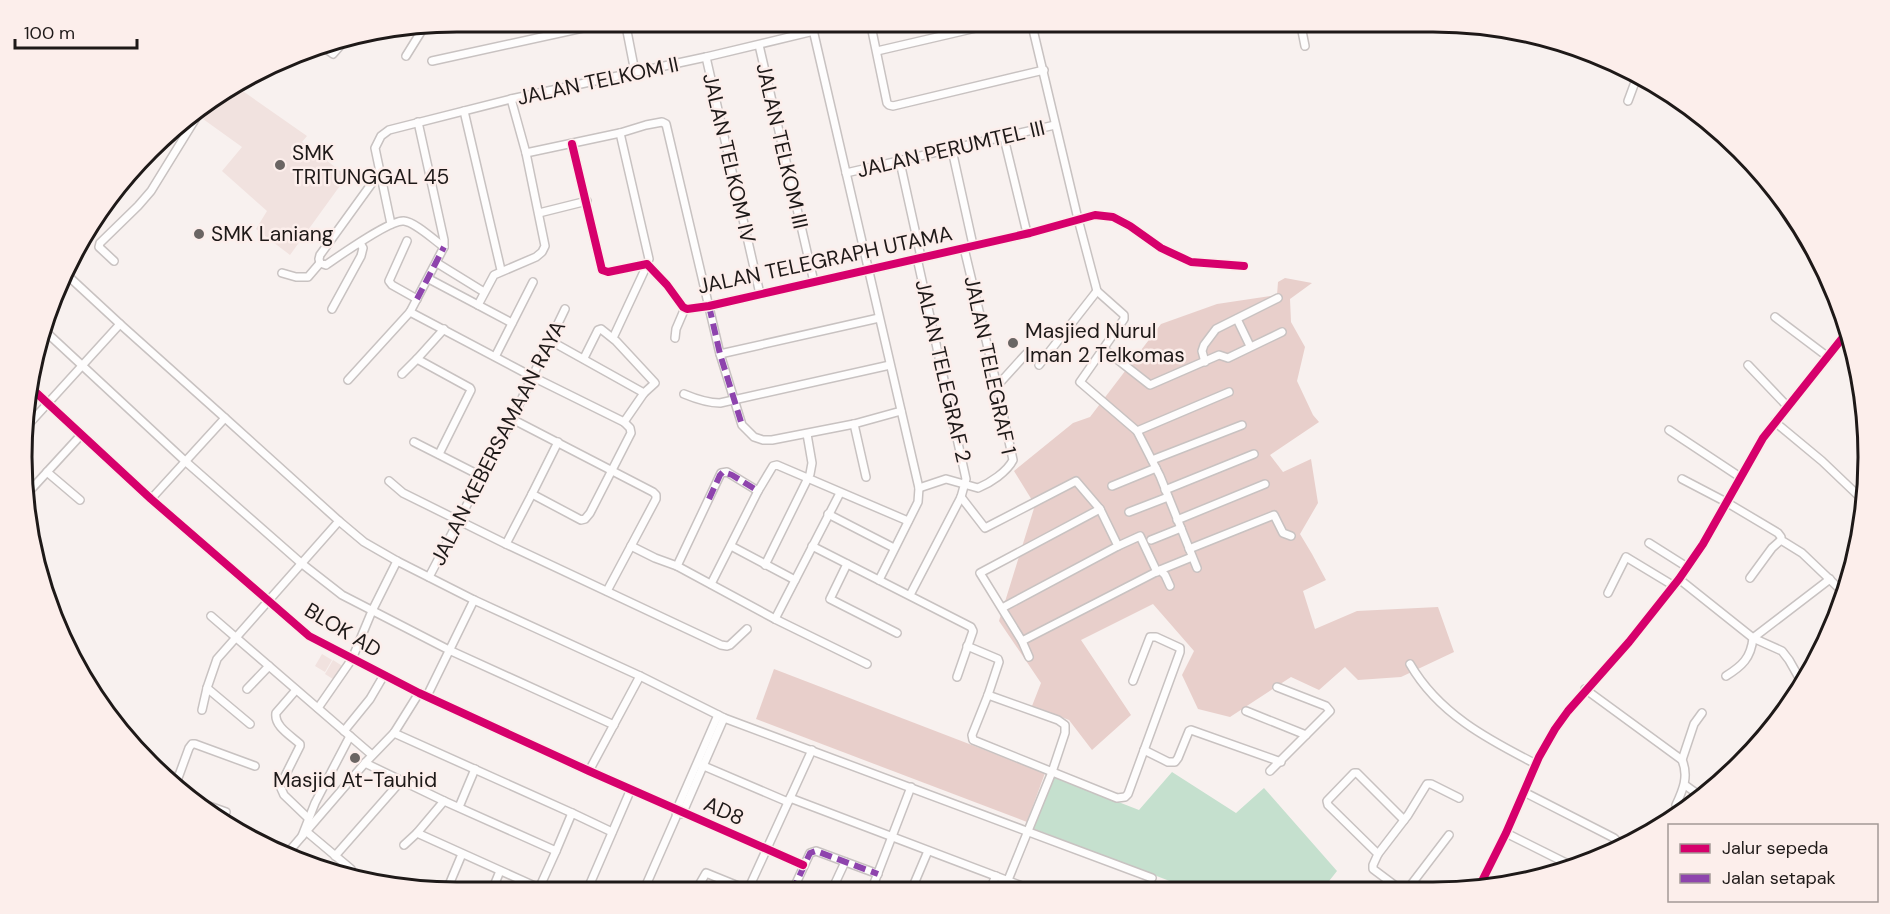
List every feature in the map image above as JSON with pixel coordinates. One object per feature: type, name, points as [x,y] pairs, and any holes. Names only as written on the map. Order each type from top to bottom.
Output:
[{"type":"street","points":[[432,61],[565,32]]},
{"type":"street","points":[[627,32],[634,72]]},
{"type":"street","name":"JALAN TELKOM II","points":[[380,172],[375,148],[378,140],[393,128],[810,32]]},
{"type":"street","points":[[814,32],[919,488],[918,502],[879,580]]},
{"type":"street","points":[[873,32],[887,103],[893,106],[1044,70]]},
{"type":"street","points":[[877,51],[959,32]]},
{"type":"street","points":[[1034,32],[1097,291],[1124,315],[1124,319],[1080,382],[1137,431],[1156,468],[1197,568]]},
{"type":"street","points":[[1302,32],[1305,46]]},
{"type":"street","points":[[406,56],[420,33]]},
{"type":"street","name":"JALAN TELKOM III","points":[[759,45],[814,282]]},
{"type":"street","name":"JALAN TELKOM IV","points":[[706,57],[760,294]]},
{"type":"street","points":[[1628,100],[1635,83]]},
{"type":"street","points":[[478,305],[494,275],[536,256],[545,246],[526,153],[512,99]]},
{"type":"street","points":[[464,111],[501,270]]},
{"type":"street","points":[[348,380],[410,312],[444,247],[418,122]]},
{"type":"street","points":[[526,153],[662,122],[668,126],[720,354],[742,424],[754,437],[772,440],[807,434],[901,411]]},
{"type":"street","points":[[114,261],[101,250],[100,243],[151,191],[193,123]]},
{"type":"street","name":"JALAN PERUMTEL III","points":[[846,173],[1055,125]]},
{"type":"street","points":[[613,338],[649,259],[620,133]]},
{"type":"street","points":[[1004,138],[1027,233]]},
{"type":"street","points":[[572,144],[604,272],[647,265]]},
{"type":"street","points":[[952,150],[973,245]]},
{"type":"street","name":"JALAN TELEGRAF 2","points":[[900,162],[966,473],[965,484]]},
{"type":"street","points":[[380,172],[392,224]]},
{"type":"street","points":[[282,273],[296,277],[308,277],[320,263],[320,255],[380,172]]},
{"type":"street","points":[[539,213],[587,201]]},
{"type":"street","name":"JALAN TELEGRAPH UTAMA","points":[[647,265],[685,308],[709,306],[964,248],[1095,215],[1108,215],[1130,226],[1161,248],[1191,262],[1244,266]]},
{"type":"street","points":[[320,263],[326,265],[392,224],[405,221],[444,247]]},
{"type":"street","points":[[407,241],[389,281],[417,299]]},
{"type":"street","points":[[332,309],[361,256],[363,248],[360,243]]},
{"type":"street","name":"JALAN TELEGRAF 1","points":[[964,248],[1012,460],[1010,466],[986,484],[978,488],[965,484]]},
{"type":"street","points":[[437,263],[484,292]]},
{"type":"street","points":[[71,278],[339,521],[364,542],[397,561],[474,600],[721,716],[1152,878]]},
{"type":"street","points":[[429,279],[512,323]]},
{"type":"street","points":[[496,356],[533,282]]},
{"type":"street","points":[[1038,365],[1097,291]]},
{"type":"street","points":[[1205,362],[1202,351],[1208,338],[1216,329],[1278,298]]},
{"type":"street","points":[[675,339],[676,329],[685,308]]},
{"type":"street","name":"JALAN KEBERSAMAAN RAYA","points":[[429,577],[512,419],[565,309]]},
{"type":"street","points":[[410,312],[624,422],[630,428],[631,433],[585,519],[581,520],[532,494]]},
{"type":"street","points":[[1774,317],[1828,357]]},
{"type":"street","points":[[720,354],[879,318]]},
{"type":"street","points":[[1237,319],[1250,346]]},
{"type":"street","points":[[33,419],[120,324]]},
{"type":"street","points":[[402,374],[444,329]]},
{"type":"street","points":[[584,358],[598,330],[601,329],[613,338],[655,381],[624,422]]},
{"type":"street","points":[[1104,349],[1150,385],[1219,356],[1228,357],[1282,332]]},
{"type":"street","points":[[49,335],[185,461],[342,596],[449,650],[614,725]]},
{"type":"street","points":[[1483,880],[1536,764],[1555,729],[1586,689],[1629,642],[1676,582],[1703,544],[1763,438],[1842,339]]},
{"type":"street","points":[[549,340],[644,393]]},
{"type":"street","points":[[997,386],[1026,354]]},
{"type":"street","points":[[417,359],[471,390],[439,454]]},
{"type":"street","points":[[684,394],[710,403],[735,401],[890,365]]},
{"type":"street","points":[[1748,365],[1788,407]]},
{"type":"street","points":[[1137,431],[1229,392]]},
{"type":"street","name":"BLOK AD","points":[[37,393],[151,499],[309,636],[423,694],[631,789]]},
{"type":"street","points":[[151,499],[225,418]]},
{"type":"street","points":[[512,419],[656,495],[607,591]]},
{"type":"street","points":[[1775,422],[1822,461],[1857,494]]},
{"type":"street","points":[[854,423],[866,477]]},
{"type":"street","points":[[1152,460],[1242,425]]},
{"type":"street","points":[[1669,430],[1740,477]]},
{"type":"street","points":[[765,564],[808,479],[812,463],[807,434]]},
{"type":"street","points":[[32,487],[81,435]]},
{"type":"street","points":[[414,442],[481,476]]},
{"type":"street","points":[[506,544],[558,442]]},
{"type":"street","points":[[1129,512],[1254,454]]},
{"type":"street","points":[[711,584],[758,491],[770,469],[775,465],[908,521]]},
{"type":"street","points":[[1112,486],[1156,468]]},
{"type":"street","points":[[47,472],[80,500]]},
{"type":"street","points":[[676,566],[721,474],[725,472],[732,475],[758,491]]},
{"type":"street","points":[[910,595],[961,497],[965,484],[945,479],[919,488]]},
{"type":"street","points":[[1682,479],[1779,534],[1782,537],[1781,540],[1802,553],[1838,587]]},
{"type":"street","points":[[961,497],[985,528],[1076,481],[1100,509],[1119,546]]},
{"type":"street","points":[[389,482],[404,493],[506,544],[727,646],[747,629]]},
{"type":"street","points":[[1177,520],[1265,484]]},
{"type":"street","points":[[774,619],[840,493]]},
{"type":"street","points":[[1029,657],[1022,641],[980,573],[1100,509]]},
{"type":"street","points":[[828,514],[894,548]]},
{"type":"street","points":[[1022,641],[1191,553],[1274,515],[1283,533],[1291,536]]},
{"type":"street","points":[[202,710],[215,663],[236,636],[339,521]]},
{"type":"street","points":[[1151,540],[1181,528]]},
{"type":"street","points":[[1002,608],[1140,536],[1170,586]]},
{"type":"street","points":[[1750,578],[1772,548],[1781,540]]},
{"type":"street","points":[[1648,543],[1687,567]]},
{"type":"street","points":[[631,546],[676,566],[774,619],[867,664]]},
{"type":"street","points":[[731,546],[795,580]]},
{"type":"street","points":[[812,546],[972,628],[957,677]]},
{"type":"street","points":[[1608,593],[1626,557],[1676,582],[1753,638],[1782,651],[1798,675]]},
{"type":"street","points":[[318,708],[352,659],[372,611],[397,561]]},
{"type":"street","points":[[847,564],[830,599],[897,633]]},
{"type":"street","points":[[1726,676],[1745,663],[1753,638],[1830,579]]},
{"type":"street","points":[[291,849],[372,755],[394,733],[423,694],[449,650],[474,600]]},
{"type":"street","points":[[211,615],[372,755]]},
{"type":"street","points":[[967,646],[999,660],[972,735],[973,740],[1117,798],[1128,794],[1180,648],[1156,637],[1150,637],[1132,681]]},
{"type":"street","points":[[1410,664],[1422,682],[1451,712],[1491,740],[1536,764]]},
{"type":"street","points":[[248,689],[269,666]]},
{"type":"street","points":[[304,835],[308,818],[347,734],[384,675]]},
{"type":"street","points":[[589,771],[640,676]]},
{"type":"street","points":[[1270,771],[1328,714],[1329,709],[1276,687]]},
{"type":"street","points":[[207,688],[250,724]]},
{"type":"street","points":[[1586,689],[1682,760]]},
{"type":"street","points":[[296,690],[275,716],[277,724],[300,744],[280,786],[284,795],[308,818]]},
{"type":"street","points":[[988,695],[1064,723],[1065,733],[1052,772],[1008,880]]},
{"type":"street","points":[[1246,711],[1306,735]]},
{"type":"street","points":[[1676,805],[1685,785],[1682,760],[1694,724],[1702,713]]},
{"type":"street","points":[[648,882],[721,716]]},
{"type":"street","points":[[1144,750],[1168,762],[1174,762],[1191,730],[1281,762]]},
{"type":"street","points":[[394,733],[612,832]]},
{"type":"street","points":[[178,778],[192,744],[255,765]]},
{"type":"street","points":[[751,882],[812,750]]},
{"type":"street","points":[[365,763],[556,851]]},
{"type":"street","points":[[700,765],[787,803],[892,837],[1012,882]]},
{"type":"street","points":[[459,807],[475,769]]},
{"type":"street","points":[[1378,854],[1327,802],[1353,773],[1360,774],[1404,820]]},
{"type":"street","points":[[335,856],[401,781]]},
{"type":"street","points":[[1390,882],[1372,868],[1378,854],[1429,783],[1459,798]]},
{"type":"street","points":[[1685,785],[1695,792]]},
{"type":"street","points":[[875,882],[911,787]]},
{"type":"street","points":[[590,882],[631,789]]},
{"type":"street","name":"AD8","points":[[631,789],[679,813],[803,865]]},
{"type":"street","points":[[1524,792],[1617,841]]},
{"type":"street","points":[[404,845],[444,801]]},
{"type":"street","points":[[219,809],[226,812]]},
{"type":"street","points":[[542,882],[572,813]]},
{"type":"street","points":[[417,833],[522,882]]},
{"type":"street","points":[[1506,833],[1564,862]]},
{"type":"street","points":[[304,835],[351,869]]},
{"type":"street","points":[[1413,882],[1449,836]]},
{"type":"street","points":[[915,882],[928,850]]},
{"type":"street","points":[[796,882],[810,853],[816,851],[878,874]]},
{"type":"street","points":[[451,882],[462,855]]},
{"type":"street","points":[[836,882],[845,862]]},
{"type":"street","points":[[496,882],[500,871]]},
{"type":"street","points":[[701,882],[706,873],[726,882]]},
{"type":"street","points":[[993,882],[996,876]]},
{"type":"shaded area","name":"SMK TRITUNGGAL 45","points":[[242,90],[307,136],[302,142],[347,176],[290,255],[256,229],[267,211],[222,171],[242,147],[203,119],[206,114]]},
{"type":"shaded area","points":[[1285,278],[1312,283],[1290,299],[1291,322],[1305,347],[1297,381],[1313,415],[1319,422],[1270,455],[1283,472],[1311,459],[1318,503],[1300,534],[1326,580],[1303,591],[1315,629],[1357,611],[1438,607],[1454,652],[1401,677],[1358,680],[1345,667],[1319,690],[1291,677],[1230,717],[1198,709],[1182,675],[1194,651],[1153,604],[1081,640],[1131,715],[1092,750],[1069,720],[1032,706],[1041,683],[999,621],[1035,505],[1014,471],[1073,423],[1090,417],[1161,324],[1217,304],[1277,295],[1278,282]]},
{"type":"shaded area","points":[[322,654],[332,660],[325,672],[315,666]]},
{"type":"shaded area","points":[[333,660],[344,667],[336,681],[325,674]]},
{"type":"shaded area","points":[[774,669],[1045,773],[1027,822],[756,719]]},
{"type":"shaded area","points":[[1172,772],[1236,813],[1264,788],[1337,871],[1328,882],[1172,882],[1032,828],[1054,777],[1139,810]]},
{"type":"marked path","points":[[417,299],[444,247]]},
{"type":"marked path","points":[[709,306],[720,354],[742,425]]},
{"type":"marked path","points":[[709,499],[723,472],[758,491]]},
{"type":"marked path","points":[[797,882],[810,853],[816,851],[878,874]]},
{"type":"cycle path","points":[[572,144],[602,270],[608,272],[647,264],[687,309],[709,306],[1030,233],[1095,215],[1113,217],[1161,248],[1191,262],[1244,266]]},
{"type":"cycle path","points":[[1483,880],[1539,757],[1555,729],[1679,579],[1703,544],[1763,438],[1842,339]]},
{"type":"cycle path","points":[[36,393],[151,499],[309,636],[419,693],[803,865]]},
{"type":"place","name":"SMK TRITUNGGAL 45","points":[[280,165]]},
{"type":"place","name":"SMK Laniang","points":[[199,234]]},
{"type":"place","name":"Masjied Nurul Iman 2 Telkomas","points":[[1013,343]]},
{"type":"place","name":"Masjid At-Tauhid","points":[[355,758]]}]
